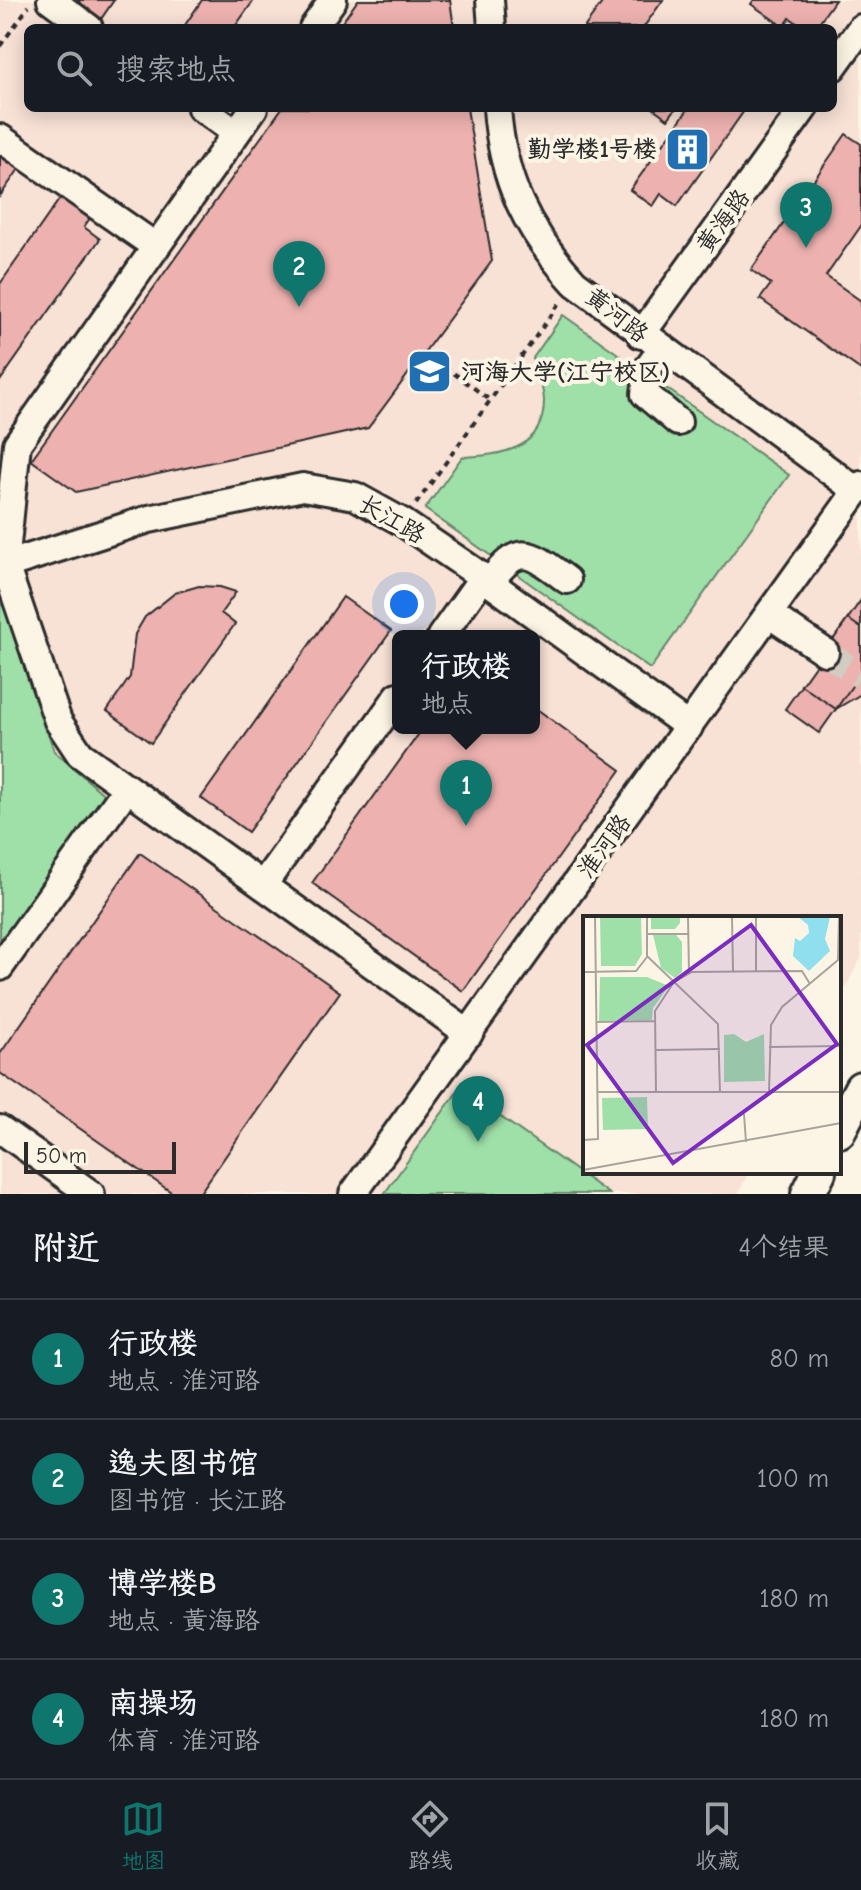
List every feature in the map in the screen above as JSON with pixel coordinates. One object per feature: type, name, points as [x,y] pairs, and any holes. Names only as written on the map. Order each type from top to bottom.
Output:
[{"type":"main road","points":[[841,1127],[861,1088]]},
{"type":"main road","points":[[808,1194],[818,1174]]},
{"type":"street","points":[[51,0],[84,24]]},
{"type":"street","points":[[316,24],[333,0]]},
{"type":"street","points":[[490,0],[492,24]]},
{"type":"street","points":[[837,61],[861,28]]},
{"type":"street","points":[[207,112],[236,133]]},
{"type":"street","points":[[251,112],[7,460],[3,566],[58,721],[80,754],[469,1034]]},
{"type":"street","name":"黄河路","points":[[497,112],[499,137],[520,210],[542,248],[575,283],[651,342],[859,488]]},
{"type":"street","name":"黄海路","points":[[678,422],[645,394],[651,342],[801,112]]},
{"type":"street","points":[[0,138],[155,246]]},
{"type":"street","name":"长江路","points":[[3,566],[149,519],[303,487],[355,496],[402,522],[486,580],[689,727]]},
{"type":"street","name":"淮河路","points":[[353,1194],[859,488]]},
{"type":"street","points":[[446,630],[506,560],[524,554],[535,557],[567,580]]},
{"type":"street","points":[[770,615],[825,652]]},
{"type":"street","points":[[263,885],[392,704]]},
{"type":"street","points":[[0,967],[127,788]]},
{"type":"street","points":[[0,1129],[76,1190]]},
{"type":"path","points":[[0,46],[33,0]]},
{"type":"path","points":[[402,522],[575,283]]},
{"type":"path","points":[[425,352],[490,400]]},
{"type":"shaded area","name":"河海大学(江宁校区)","points":[[0,0],[861,0],[861,958],[841,996],[841,916],[583,916],[583,1174],[748,1174],[738,1194],[0,1194]]},
{"type":"green space","points":[[563,315],[789,475],[650,669],[425,509],[462,457],[505,452],[528,440],[537,431],[544,401],[533,358]]},
{"type":"green space","points":[[5,604],[54,751],[109,799],[0,954],[0,605]]},
{"type":"green space","points":[[460,1088],[609,1194],[384,1194]]},
{"type":"building","points":[[75,0],[114,0],[101,19]]},
{"type":"building","points":[[202,0],[254,0],[237,24],[186,24]]},
{"type":"building","points":[[358,0],[450,0],[453,24],[341,24]]},
{"type":"building","points":[[604,0],[663,0],[646,24],[587,24]]},
{"type":"building","points":[[754,0],[835,0],[818,24],[798,24],[790,18],[786,24],[780,24],[751,4]]},
{"type":"building","points":[[279,112],[468,112],[492,261],[368,428],[76,492],[31,460]]},
{"type":"building","points":[[658,112],[673,112],[668,119]]},
{"type":"building","name":"勤学楼1号楼","points":[[686,112],[743,112],[677,206],[661,194],[653,206],[630,190]]},
{"type":"building","points":[[846,134],[861,144],[861,226],[826,276],[861,301],[861,370],[760,299],[771,284],[751,270]]},
{"type":"building","points":[[0,156],[19,169],[0,196]]},
{"type":"building","points":[[61,197],[90,218],[84,227],[100,239],[0,381],[0,284]]},
{"type":"building","points":[[199,586],[236,592],[221,613],[235,624],[151,743],[107,711],[130,677],[135,634],[145,617],[175,593]]},
{"type":"building","points":[[343,597],[391,631],[248,832],[201,798]]},
{"type":"building","points":[[861,600],[861,694],[836,709],[819,733],[785,709]]},
{"type":"building","points":[[848,619],[861,628],[861,673],[836,709],[801,685]]},
{"type":"building","points":[[540,711],[621,770],[463,991],[312,883],[419,734],[540,734]]},
{"type":"building","points":[[140,853],[340,992],[199,1194],[174,1194],[0,1073],[0,1054]]},
{"type":"tunnel","points":[[825,652],[861,676]]},
{"type":"place","name":"勤学楼1号楼","points":[[688,149]]},
{"type":"place","name":"博学楼B","points":[[806,248]]},
{"type":"place","name":"逸夫图书馆","points":[[299,307]]},
{"type":"place","name":"河海大学(江宁校区)","points":[[430,372]]},
{"type":"place","name":"行政楼","points":[[466,826]]},
{"type":"place","name":"南操场","points":[[478,1142]]}]
